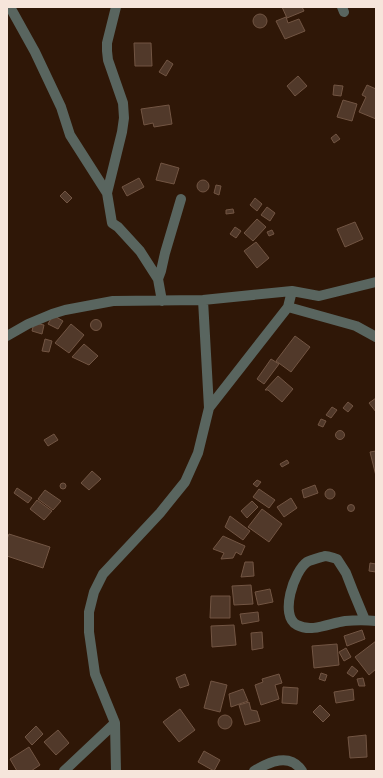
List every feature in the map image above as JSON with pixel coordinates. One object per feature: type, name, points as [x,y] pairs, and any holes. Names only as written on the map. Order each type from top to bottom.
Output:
[{"type":"street","points":[[10,7],[35,52],[61,107],[70,135],[107,193],[112,222],[140,251],[158,279],[162,301]]},
{"type":"street","points":[[107,193],[124,118],[123,103],[108,60],[107,51],[107,43],[116,7]]},
{"type":"street","points":[[158,279],[181,199]]},
{"type":"street","points":[[7,336],[28,324],[64,310],[113,301],[203,300],[292,291],[320,296],[376,282]]},
{"type":"street","points":[[209,408],[288,307],[292,291]]},
{"type":"street","points":[[116,771],[115,723],[95,674],[88,632],[89,612],[94,592],[104,574],[160,513],[185,482],[198,453],[209,408],[203,300]]},
{"type":"street","points":[[288,307],[356,326],[376,337]]},
{"type":"street","points":[[365,620],[346,573],[337,559],[325,556],[308,562],[299,572],[294,582],[288,602],[290,619],[296,625],[306,628],[322,627],[344,621],[376,621]]},
{"type":"street","points":[[64,771],[115,723]]},
{"type":"street","points":[[254,771],[276,760],[290,760],[302,771]]},
{"type":"building","points":[[282,7],[302,7],[304,11],[287,18]]},
{"type":"building","points":[[260,14],[265,16],[267,21],[265,26],[260,28],[255,26],[253,21],[255,16]]},
{"type":"building","points":[[286,17],[288,23],[299,19],[305,31],[285,39],[276,21]]},
{"type":"building","points":[[134,43],[151,43],[152,66],[135,66]]},
{"type":"building","points":[[167,60],[173,64],[166,76],[159,72]]},
{"type":"building","points":[[298,76],[307,86],[295,96],[287,86]]},
{"type":"building","points":[[334,85],[343,86],[341,96],[333,95]]},
{"type":"building","points":[[367,85],[376,89],[376,119],[359,112],[366,97],[362,95]]},
{"type":"building","points":[[343,100],[357,104],[352,121],[337,117]]},
{"type":"building","points":[[169,105],[172,124],[154,127],[153,123],[144,125],[141,109]]},
{"type":"building","points":[[336,134],[340,139],[334,143],[331,138]]},
{"type":"building","points":[[161,163],[179,168],[174,184],[156,180]]},
{"type":"building","points":[[139,178],[144,187],[127,196],[122,187]]},
{"type":"building","points":[[201,180],[205,180],[209,186],[205,192],[201,192],[197,188],[197,184]]},
{"type":"building","points":[[216,185],[221,186],[219,195],[214,193]]},
{"type":"building","points":[[65,191],[72,198],[67,203],[60,196]]},
{"type":"building","points":[[255,198],[262,204],[257,211],[250,205]]},
{"type":"building","points":[[267,207],[275,213],[270,221],[261,215]]},
{"type":"building","points":[[233,209],[234,213],[226,214],[226,210]]},
{"type":"building","points":[[257,219],[266,227],[253,241],[244,233]]},
{"type":"building","points":[[355,222],[363,239],[345,247],[337,229]]},
{"type":"building","points":[[235,227],[241,231],[236,238],[230,234]]},
{"type":"building","points":[[272,230],[274,234],[269,236],[267,232]]},
{"type":"building","points":[[256,242],[269,258],[257,268],[244,251]]},
{"type":"building","points":[[53,315],[63,321],[58,329],[48,324]]},
{"type":"building","points":[[96,319],[100,321],[102,325],[100,329],[96,331],[92,329],[90,325],[92,321]]},
{"type":"building","points":[[34,323],[44,325],[42,334],[32,331]]},
{"type":"building","points":[[71,324],[84,335],[69,353],[55,343]]},
{"type":"building","points":[[295,336],[310,347],[291,372],[276,361]]},
{"type":"building","points":[[45,339],[52,341],[49,352],[42,351]]},
{"type":"building","points":[[84,344],[98,356],[89,365],[72,357]]},
{"type":"building","points":[[271,359],[279,364],[264,384],[257,379]]},
{"type":"building","points":[[278,376],[293,389],[282,402],[268,390],[265,390]]},
{"type":"building","points":[[376,398],[376,412],[369,403]]},
{"type":"building","points":[[348,402],[353,406],[348,412],[343,408]]},
{"type":"building","points":[[332,407],[337,410],[331,418],[326,415]]},
{"type":"building","points":[[321,419],[326,421],[323,427],[318,425]]},
{"type":"building","points":[[338,431],[342,431],[344,435],[342,439],[338,439],[336,437],[336,433]]},
{"type":"building","points":[[54,434],[58,440],[48,446],[44,440]]},
{"type":"building","points":[[376,451],[376,476],[370,452]]},
{"type":"building","points":[[287,460],[289,463],[282,467],[280,464]]},
{"type":"building","points":[[92,471],[101,479],[89,490],[81,483]]},
{"type":"building","points":[[257,480],[261,482],[257,487],[253,484]]},
{"type":"building","points":[[63,483],[66,486],[63,489],[60,486]]},
{"type":"building","points":[[315,485],[318,493],[304,498],[302,490]]},
{"type":"building","points":[[17,488],[32,498],[28,503],[14,493]]},
{"type":"building","points":[[259,489],[275,500],[269,508],[253,497]]},
{"type":"building","points":[[328,489],[332,489],[334,490],[334,498],[328,499],[325,496],[325,492]]},
{"type":"building","points":[[45,490],[61,501],[53,510],[38,499]]},
{"type":"building","points":[[291,498],[297,508],[284,517],[277,507]]},
{"type":"building","points":[[37,500],[52,511],[44,520],[30,509]]},
{"type":"building","points":[[252,501],[258,507],[247,518],[241,511]]},
{"type":"building","points":[[351,504],[354,505],[354,511],[351,512],[348,511],[347,508],[348,505]]},
{"type":"building","points":[[262,509],[282,524],[269,542],[248,527]]},
{"type":"building","points":[[230,516],[250,531],[243,540],[225,527]]},
{"type":"building","points":[[9,534],[50,547],[43,568],[7,556],[7,539]]},
{"type":"building","points":[[223,536],[245,546],[241,555],[236,552],[233,558],[221,559],[224,553],[213,549]]},
{"type":"building","points":[[245,562],[253,562],[254,576],[241,577]]},
{"type":"building","points":[[370,563],[376,564],[376,572],[369,571]]},
{"type":"building","points":[[251,585],[253,604],[234,605],[232,586]]},
{"type":"building","points":[[270,589],[273,602],[258,605],[255,592]]},
{"type":"building","points":[[211,596],[230,596],[230,618],[210,618]]},
{"type":"building","points":[[258,612],[259,621],[242,624],[240,614]]},
{"type":"building","points":[[234,625],[236,645],[212,647],[211,626]]},
{"type":"building","points":[[362,630],[365,639],[347,646],[344,636]]},
{"type":"building","points":[[262,632],[263,648],[252,650],[251,633]]},
{"type":"building","points":[[376,641],[376,669],[369,675],[355,657]]},
{"type":"building","points":[[337,644],[339,665],[314,668],[312,646]]},
{"type":"building","points":[[346,648],[351,657],[344,661],[339,652]]},
{"type":"building","points":[[352,666],[358,671],[353,677],[347,673]]},
{"type":"building","points":[[321,673],[327,675],[325,681],[319,679]]},
{"type":"building","points":[[185,674],[189,685],[180,688],[176,678]]},
{"type":"building","points":[[279,674],[282,683],[275,685],[279,699],[261,705],[255,685],[263,682],[262,679]]},
{"type":"building","points":[[363,678],[365,686],[359,686],[357,679]]},
{"type":"building","points":[[211,681],[227,685],[220,712],[204,708]]},
{"type":"building","points":[[283,687],[298,688],[297,704],[282,703]]},
{"type":"building","points":[[243,689],[248,701],[231,707],[229,694]]},
{"type":"building","points":[[353,689],[354,700],[336,703],[334,692]]},
{"type":"building","points":[[249,702],[251,710],[257,711],[260,721],[245,725],[239,705]]},
{"type":"building","points":[[320,705],[330,715],[323,722],[313,712]]},
{"type":"building","points":[[180,709],[195,730],[179,742],[163,722]]},
{"type":"building","points":[[222,715],[228,715],[232,719],[232,725],[228,729],[222,729],[218,725],[218,719]]},
{"type":"building","points":[[36,726],[43,734],[32,745],[25,737]]},
{"type":"building","points":[[58,730],[69,743],[56,755],[44,742]]},
{"type":"building","points":[[366,735],[367,757],[350,758],[348,737]]},
{"type":"building","points":[[29,747],[40,765],[31,771],[17,771],[10,759]]},
{"type":"building","points":[[204,751],[220,760],[214,771],[198,762]]}]
